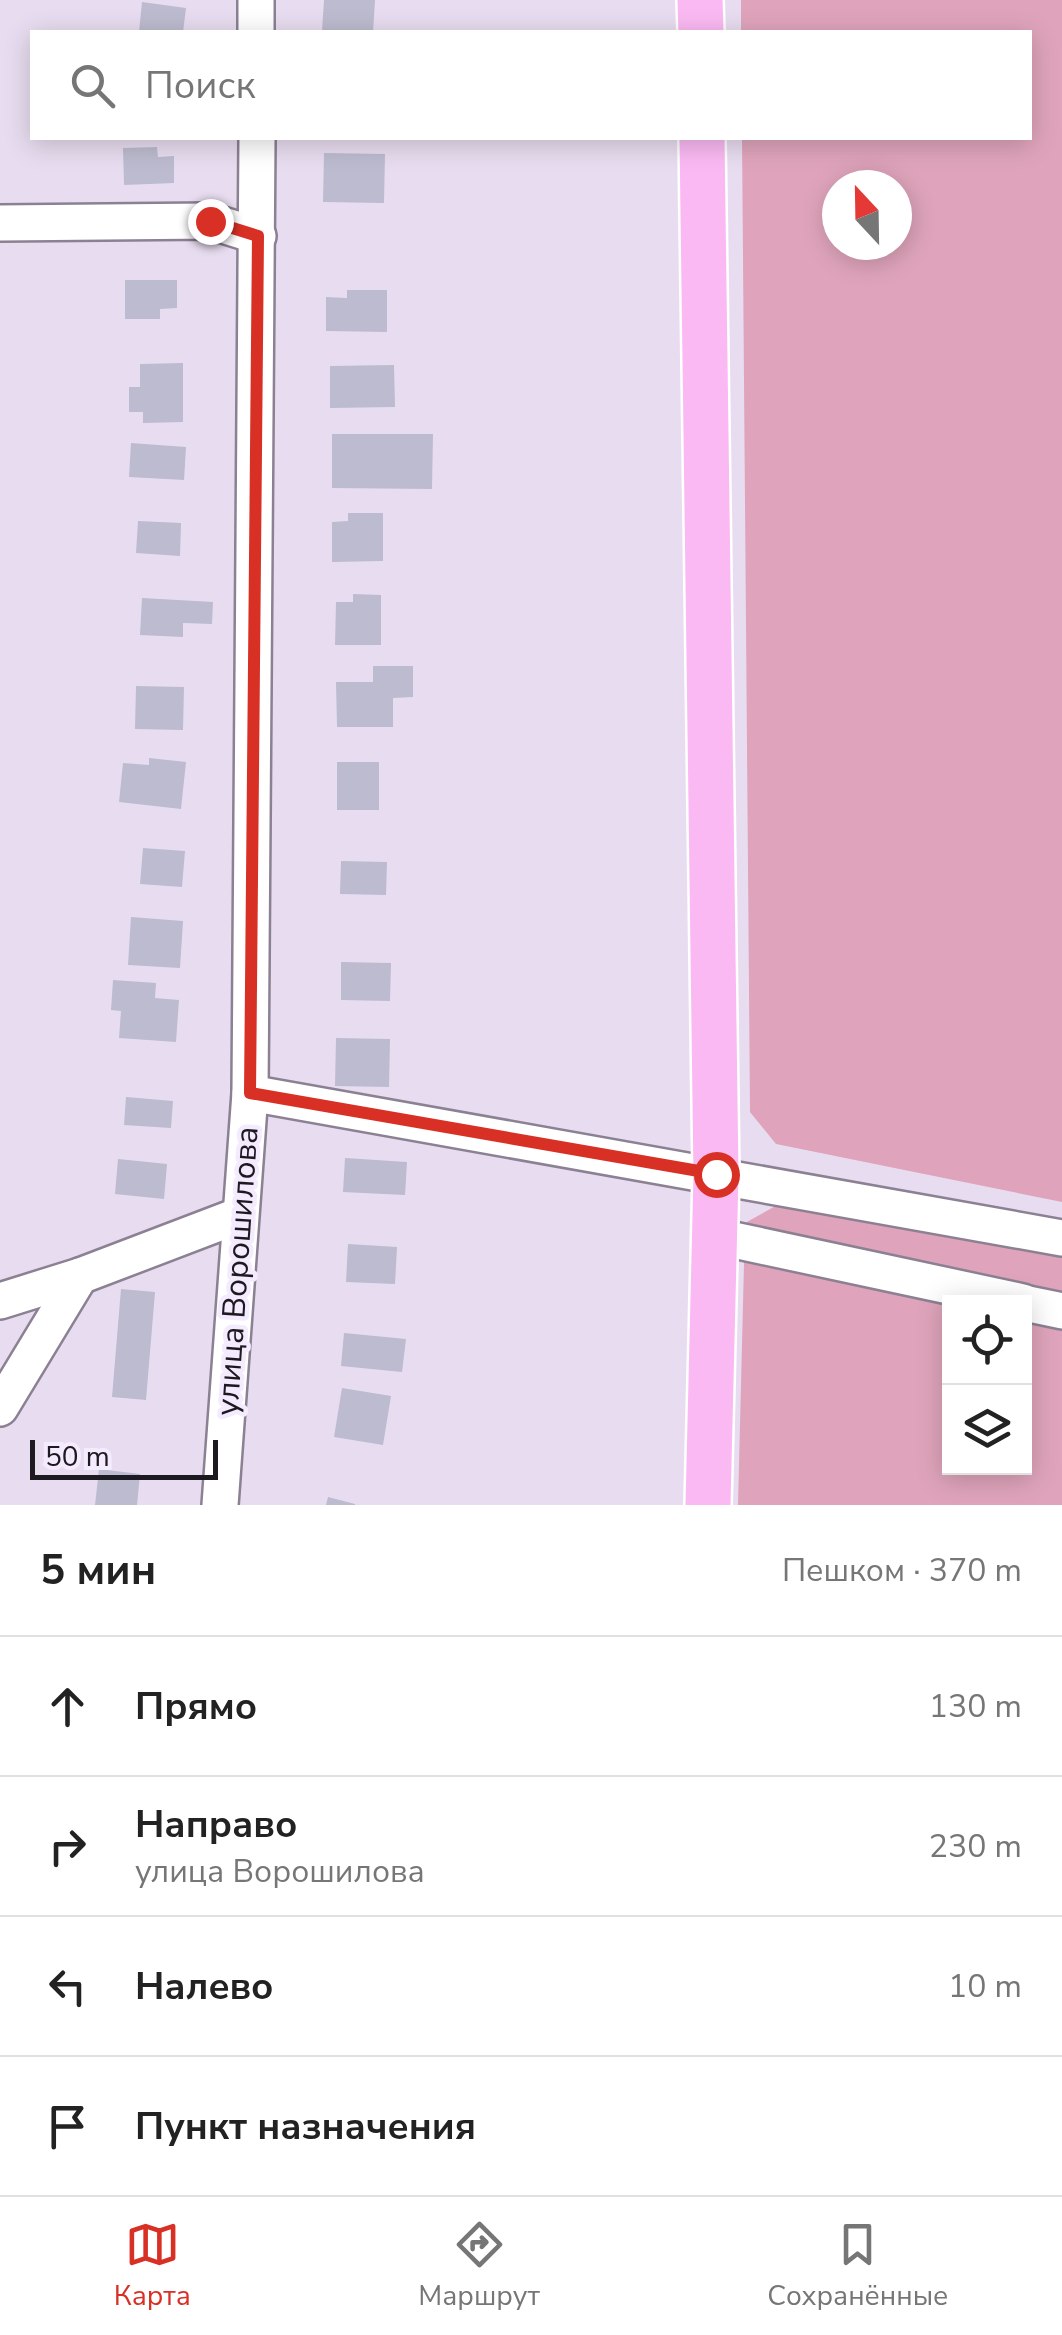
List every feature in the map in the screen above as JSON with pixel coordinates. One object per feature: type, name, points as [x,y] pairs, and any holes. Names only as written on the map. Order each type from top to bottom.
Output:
[{"type":"main road","points":[[700,0],[701,30]]},
{"type":"main road","points":[[702,140],[716,1174],[708,1505]]},
{"type":"street","points":[[256,0],[256,30]]},
{"type":"street","name":"улица Ворошилова","points":[[220,1505],[250,1093],[257,140]]},
{"type":"street","points":[[0,222],[210,221],[258,236]]},
{"type":"street","points":[[250,1093],[1062,1238]]},
{"type":"street","points":[[0,1302],[80,1276],[240,1214]]},
{"type":"street","points":[[714,1236],[987,1295]]},
{"type":"street","points":[[0,1408],[80,1276]]},
{"type":"street","points":[[1032,1305],[1062,1311]]},
{"type":"shaded area","points":[[741,0],[1062,0],[1062,1202],[776,1144],[750,1112],[742,140],[1032,140],[1032,30],[741,30]]},
{"type":"shaded area","points":[[797,1194],[1062,1251],[1062,1505],[738,1505],[745,1223]]},
{"type":"building","points":[[324,0],[375,0],[373,30],[322,30]]},
{"type":"building","points":[[142,2],[186,8],[183,30],[139,30]]},
{"type":"building","points":[[157,147],[158,157],[174,156],[174,183],[124,185],[123,148]]},
{"type":"building","points":[[324,153],[385,154],[384,203],[323,202]]},
{"type":"building","points":[[125,280],[177,280],[177,308],[160,309],[160,319],[125,319]]},
{"type":"building","points":[[347,290],[387,290],[387,332],[326,331],[326,297],[347,298]]},
{"type":"building","points":[[183,363],[183,422],[143,423],[143,412],[129,412],[129,387],[140,387],[140,364]]},
{"type":"building","points":[[394,365],[395,407],[330,408],[330,366]]},
{"type":"building","points":[[332,434],[433,434],[432,489],[332,488]]},
{"type":"building","points":[[131,443],[186,447],[184,480],[129,477]]},
{"type":"building","points":[[348,513],[383,513],[383,561],[332,562],[332,522],[348,521]]},
{"type":"building","points":[[138,521],[181,523],[180,556],[136,553]]},
{"type":"building","points":[[353,594],[381,595],[381,645],[335,645],[336,602],[353,602]]},
{"type":"building","points":[[142,598],[213,602],[212,624],[183,623],[183,637],[140,635]]},
{"type":"building","points":[[373,666],[413,666],[413,697],[393,698],[393,727],[337,727],[336,682],[373,682]]},
{"type":"building","points":[[136,686],[184,687],[183,730],[135,729]]},
{"type":"building","points":[[149,758],[186,762],[181,809],[119,802],[123,763],[149,765]]},
{"type":"building","points":[[337,762],[379,762],[379,810],[337,810]]},
{"type":"building","points":[[143,848],[185,851],[182,887],[140,884]]},
{"type":"building","points":[[341,861],[387,862],[386,895],[340,894]]},
{"type":"building","points":[[131,917],[183,921],[180,968],[128,965]]},
{"type":"building","points":[[341,962],[391,963],[390,1001],[341,1000]]},
{"type":"building","points":[[113,980],[156,983],[155,998],[179,1000],[176,1042],[119,1038],[121,1011],[111,1010]]},
{"type":"building","points":[[336,1038],[390,1039],[389,1087],[335,1086]]},
{"type":"building","points":[[126,1097],[173,1101],[171,1128],[124,1125]]},
{"type":"building","points":[[345,1158],[407,1162],[405,1195],[343,1192]]},
{"type":"building","points":[[118,1159],[167,1164],[164,1199],[115,1194]]},
{"type":"building","points":[[348,1244],[397,1247],[395,1284],[346,1282]]},
{"type":"building","points":[[121,1289],[155,1292],[146,1400],[112,1397]]},
{"type":"building","points":[[344,1333],[406,1339],[402,1372],[341,1366]]},
{"type":"building","points":[[342,1388],[391,1396],[383,1445],[334,1437]]},
{"type":"building","points":[[99,1469],[140,1474],[137,1505],[95,1505]]},
{"type":"building","points":[[328,1497],[355,1504],[355,1505],[326,1505]]},
{"type":"route","points":[[210,221],[258,236],[250,1093],[716,1174]]}]
